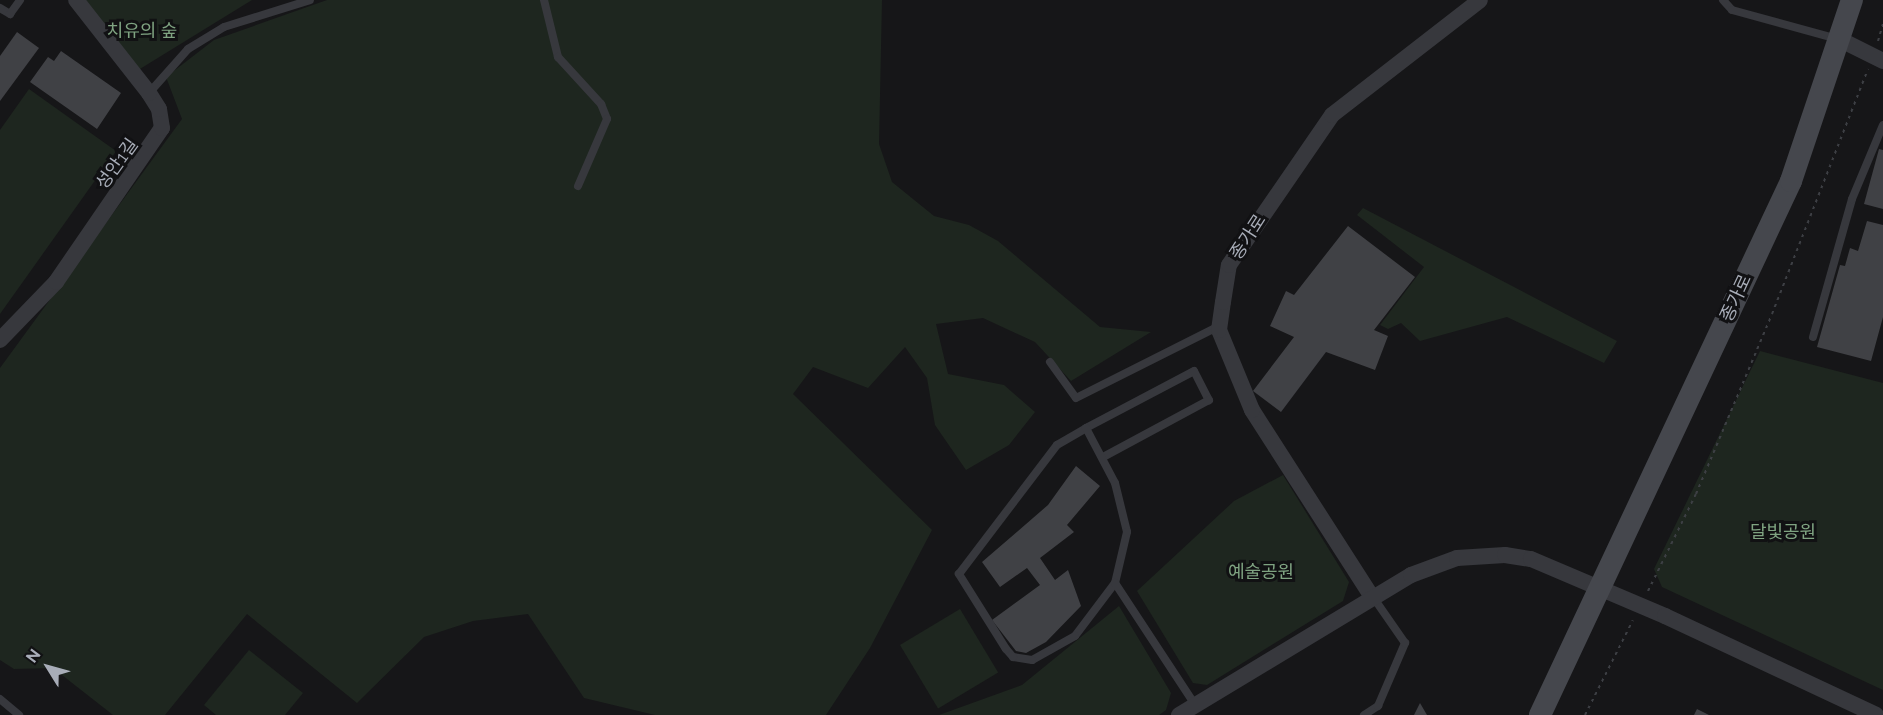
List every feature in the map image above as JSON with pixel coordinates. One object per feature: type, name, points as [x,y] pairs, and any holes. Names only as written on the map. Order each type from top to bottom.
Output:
[{"type":"main road","name":"종가로","points":[[1540,715],[1597,587],[1791,181],[1852,0]]},
{"type":"street","name":"성안1길","points":[[0,340],[56,282],[159,137],[159,109],[76,0]]},
{"type":"street","name":"종가로","points":[[1220,326],[1230,265],[1332,116],[1480,0]]},
{"type":"street","points":[[1839,39],[1878,60]]},
{"type":"street","points":[[1220,326],[1252,410],[1372,597]]},
{"type":"street","points":[[1179,715],[1372,597],[1436,563],[1481,556],[1531,559],[1641,605],[1876,715]]},
{"type":"lane","points":[[0,8],[10,15],[20,0]]},
{"type":"lane","points":[[149,93],[188,48],[224,27],[310,0]]},
{"type":"lane","points":[[544,0],[558,57],[601,105],[607,120],[578,186]]},
{"type":"lane","points":[[1723,0],[1732,10],[1839,39]]},
{"type":"lane","points":[[1813,337],[1852,200],[1883,125]]},
{"type":"lane","points":[[1050,362],[1076,398],[1220,326]]},
{"type":"lane","points":[[1086,428],[1103,457],[1127,532],[1115,583],[1075,636],[1032,660],[1013,657],[959,574],[1057,445],[1086,428],[1194,371],[1209,400],[1103,457]]},
{"type":"lane","points":[[1115,583],[1196,705]]},
{"type":"lane","points":[[1364,715],[1378,706],[1404,643],[1372,597]]},
{"type":"lane","points":[[0,699],[19,715]]},
{"type":"path","points":[[1585,715],[1696,494],[1878,60],[1883,24]]},
{"type":"green space","name":"치유의 숲","points":[[77,0],[252,0],[135,72]]},
{"type":"green space","points":[[327,0],[882,0],[879,144],[892,182],[934,216],[969,225],[998,241],[1100,327],[1151,332],[1071,381],[1035,342],[983,318],[936,324],[948,374],[1004,385],[1035,412],[1009,445],[966,470],[935,425],[927,378],[905,347],[868,388],[813,367],[793,394],[932,530],[870,648],[826,715],[655,715],[584,698],[528,614],[473,621],[424,637],[357,703],[247,614],[165,715],[113,715],[53,668],[14,669],[0,660],[0,368],[182,119],[166,77],[214,40]]},
{"type":"green space","points":[[29,89],[116,151],[0,314],[0,130]]},
{"type":"green space","points":[[1363,208],[1617,341],[1604,363],[1507,317],[1420,341],[1401,323],[1388,329],[1380,325],[1424,267],[1357,215]]},
{"type":"green space","name":"달빛공원","points":[[1760,351],[1883,383],[1883,690],[1662,587],[1654,569]]},
{"type":"green space","name":"예술공원","points":[[1283,475],[1349,582],[1343,601],[1207,685],[1193,683],[1137,591],[1234,501]]},
{"type":"green space","points":[[1119,606],[1171,693],[1166,710],[1159,715],[939,715],[1022,685]]},
{"type":"green space","points":[[960,609],[998,672],[938,708],[900,645]]},
{"type":"green space","points":[[249,650],[303,693],[285,715],[216,715],[204,705]]},
{"type":"building","points":[[17,32],[39,48],[0,101],[0,56]]},
{"type":"building","points":[[61,51],[121,93],[97,129],[30,82],[48,57],[54,61]]},
{"type":"building","points":[[1879,149],[1883,150],[1883,209],[1864,204]]},
{"type":"building","points":[[1867,221],[1883,225],[1883,317],[1871,361],[1817,347],[1840,265],[1845,266],[1850,248],[1858,251]]},
{"type":"building","points":[[1348,226],[1415,277],[1374,330],[1388,336],[1375,370],[1326,352],[1281,412],[1253,391],[1294,337],[1270,326],[1286,291],[1294,295]]},
{"type":"building","points":[[1076,466],[1100,486],[1067,525],[1074,532],[1040,558],[1055,580],[1068,570],[1081,606],[1046,642],[1026,653],[1016,651],[992,620],[1040,585],[1027,568],[1000,587],[982,562],[1048,505]]},
{"type":"building","points":[[1420,703],[1427,715],[1414,715]]},
{"type":"building","points":[[1697,709],[1709,715],[1694,715]]}]
